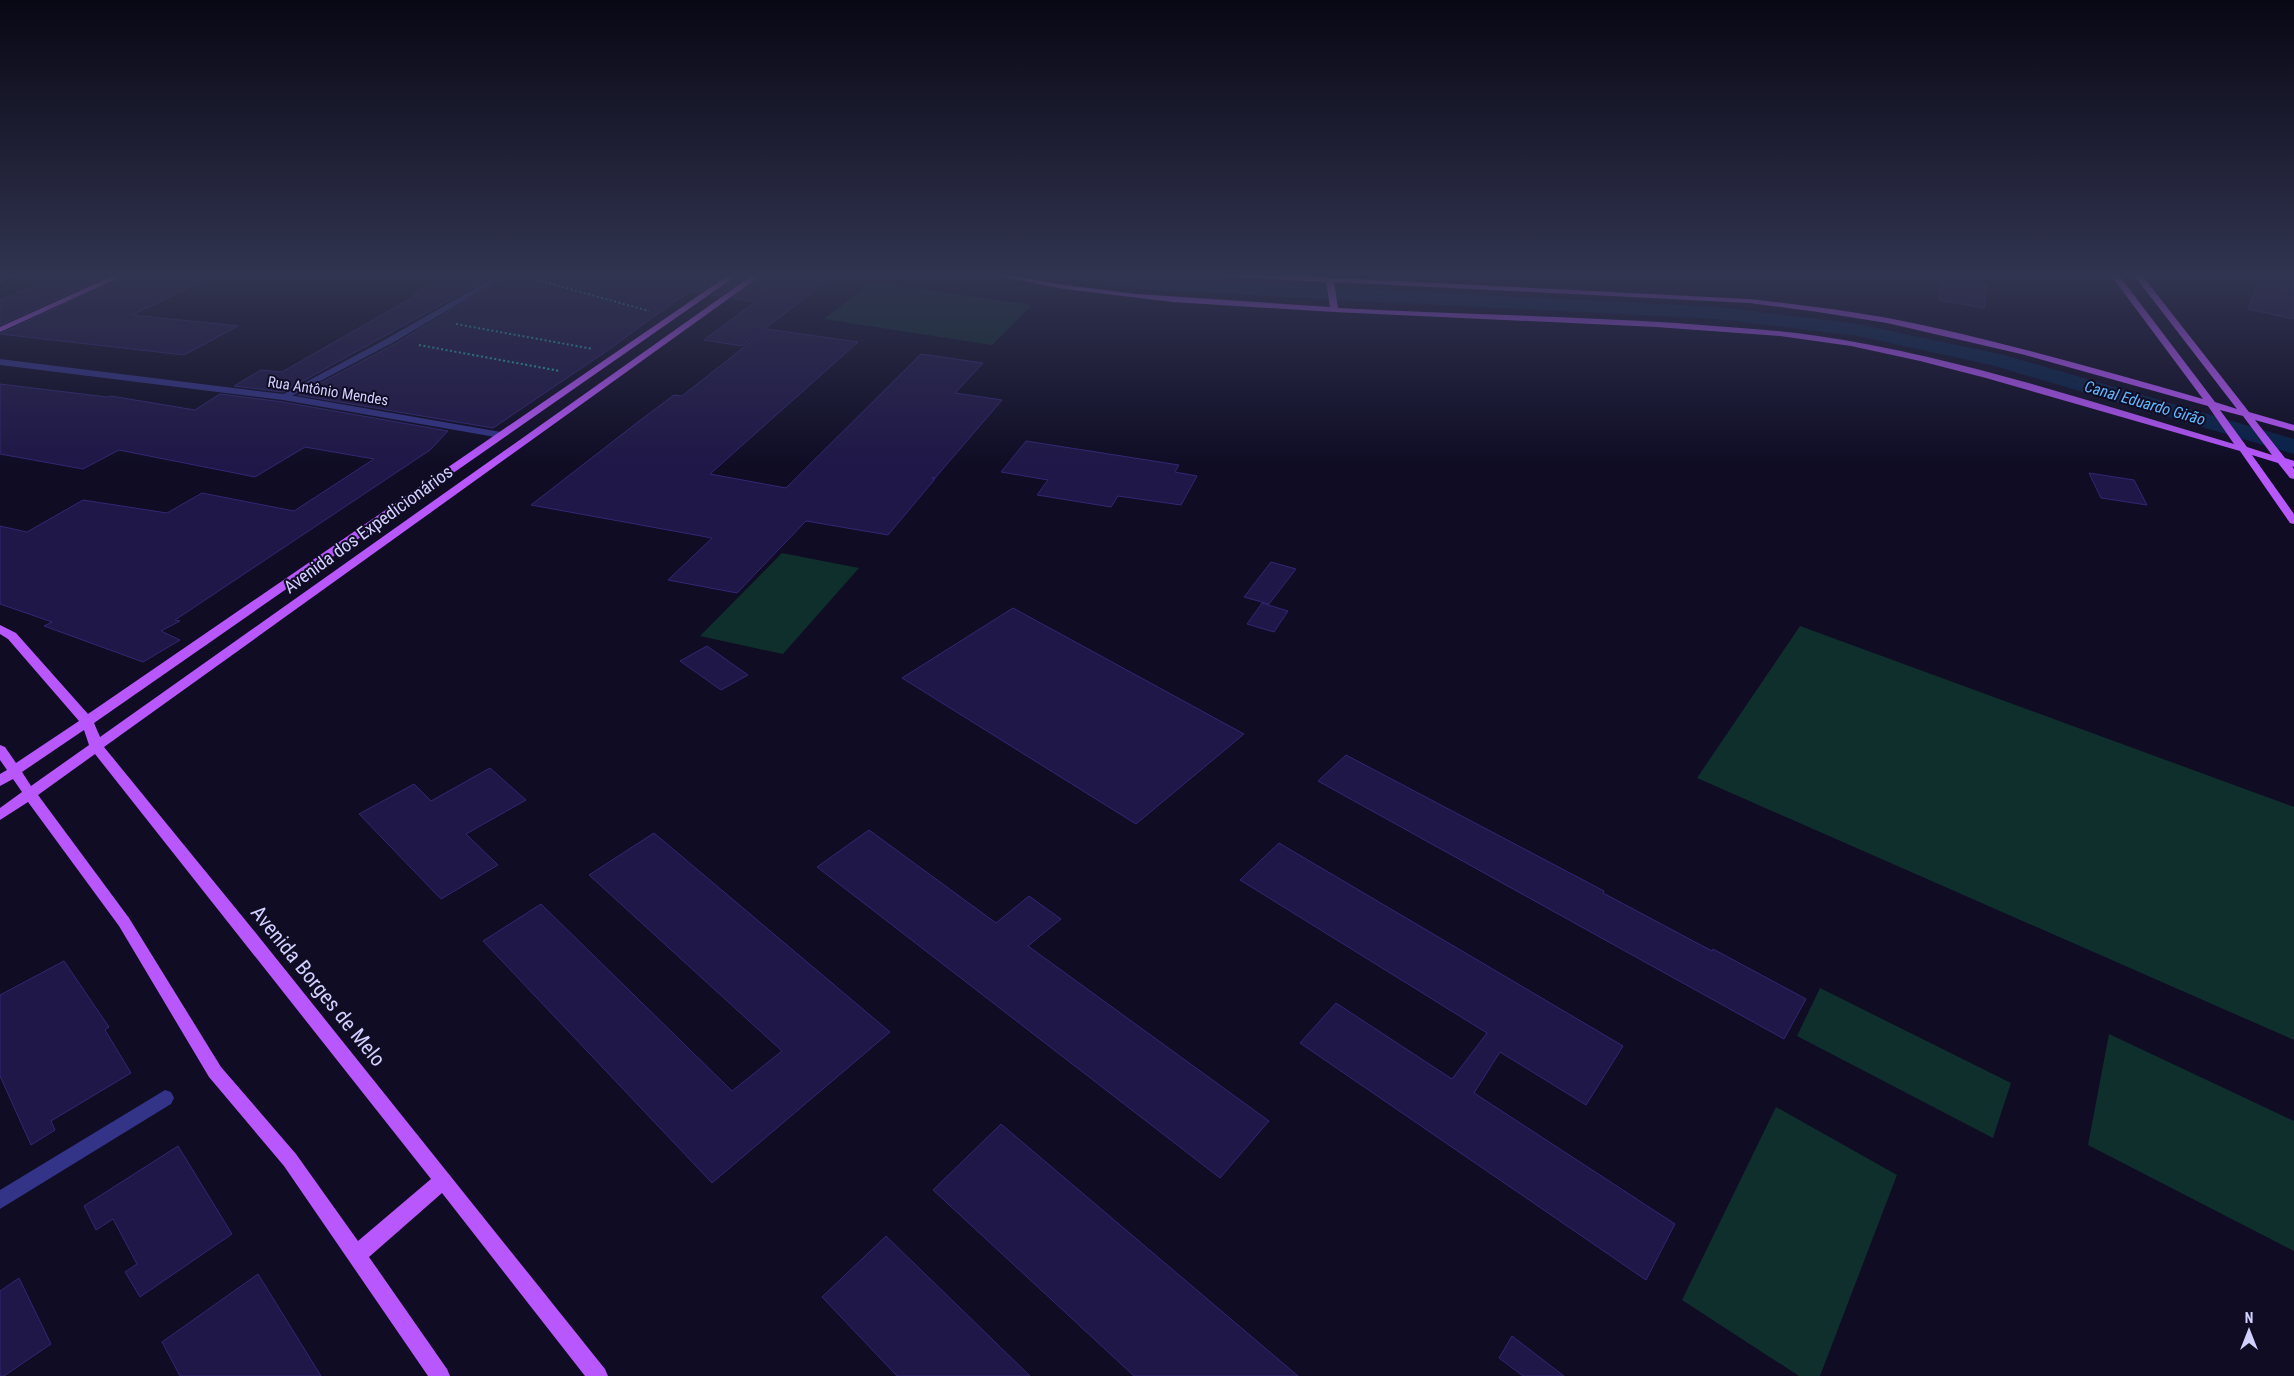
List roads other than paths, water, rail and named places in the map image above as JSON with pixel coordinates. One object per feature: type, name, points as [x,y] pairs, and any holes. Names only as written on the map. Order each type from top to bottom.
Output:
[{"type":"main road","name":"Avenida dos Expedicionários","points":[[0,781],[643,338]]},
{"type":"main road","name":"Avenida dos Expedicionários","points":[[0,815],[669,338]]},
{"type":"main road","points":[[1811,338],[1939,361],[2294,464]]},
{"type":"main road","points":[[1971,338],[2294,428]]},
{"type":"main road","points":[[2162,338],[2294,521]]},
{"type":"main road","points":[[2186,338],[2294,476]]},
{"type":"main road","name":"Avenida Borges de Melo","points":[[0,629],[12,636],[87,722],[97,747],[444,1180],[598,1376]]},
{"type":"main road","points":[[0,750],[124,922],[215,1072],[290,1160],[440,1376]]},
{"type":"main road","points":[[357,1254],[444,1180]]},
{"type":"street","points":[[284,397],[394,338]]},
{"type":"street","name":"Rua Antônio Mendes","points":[[0,362],[284,397],[501,436]]},
{"type":"street","points":[[0,1200],[165,1098]]},
{"type":"waterway","name":"Canal Eduardo Girão","points":[[1896,338],[1996,360],[2294,447]]}]
